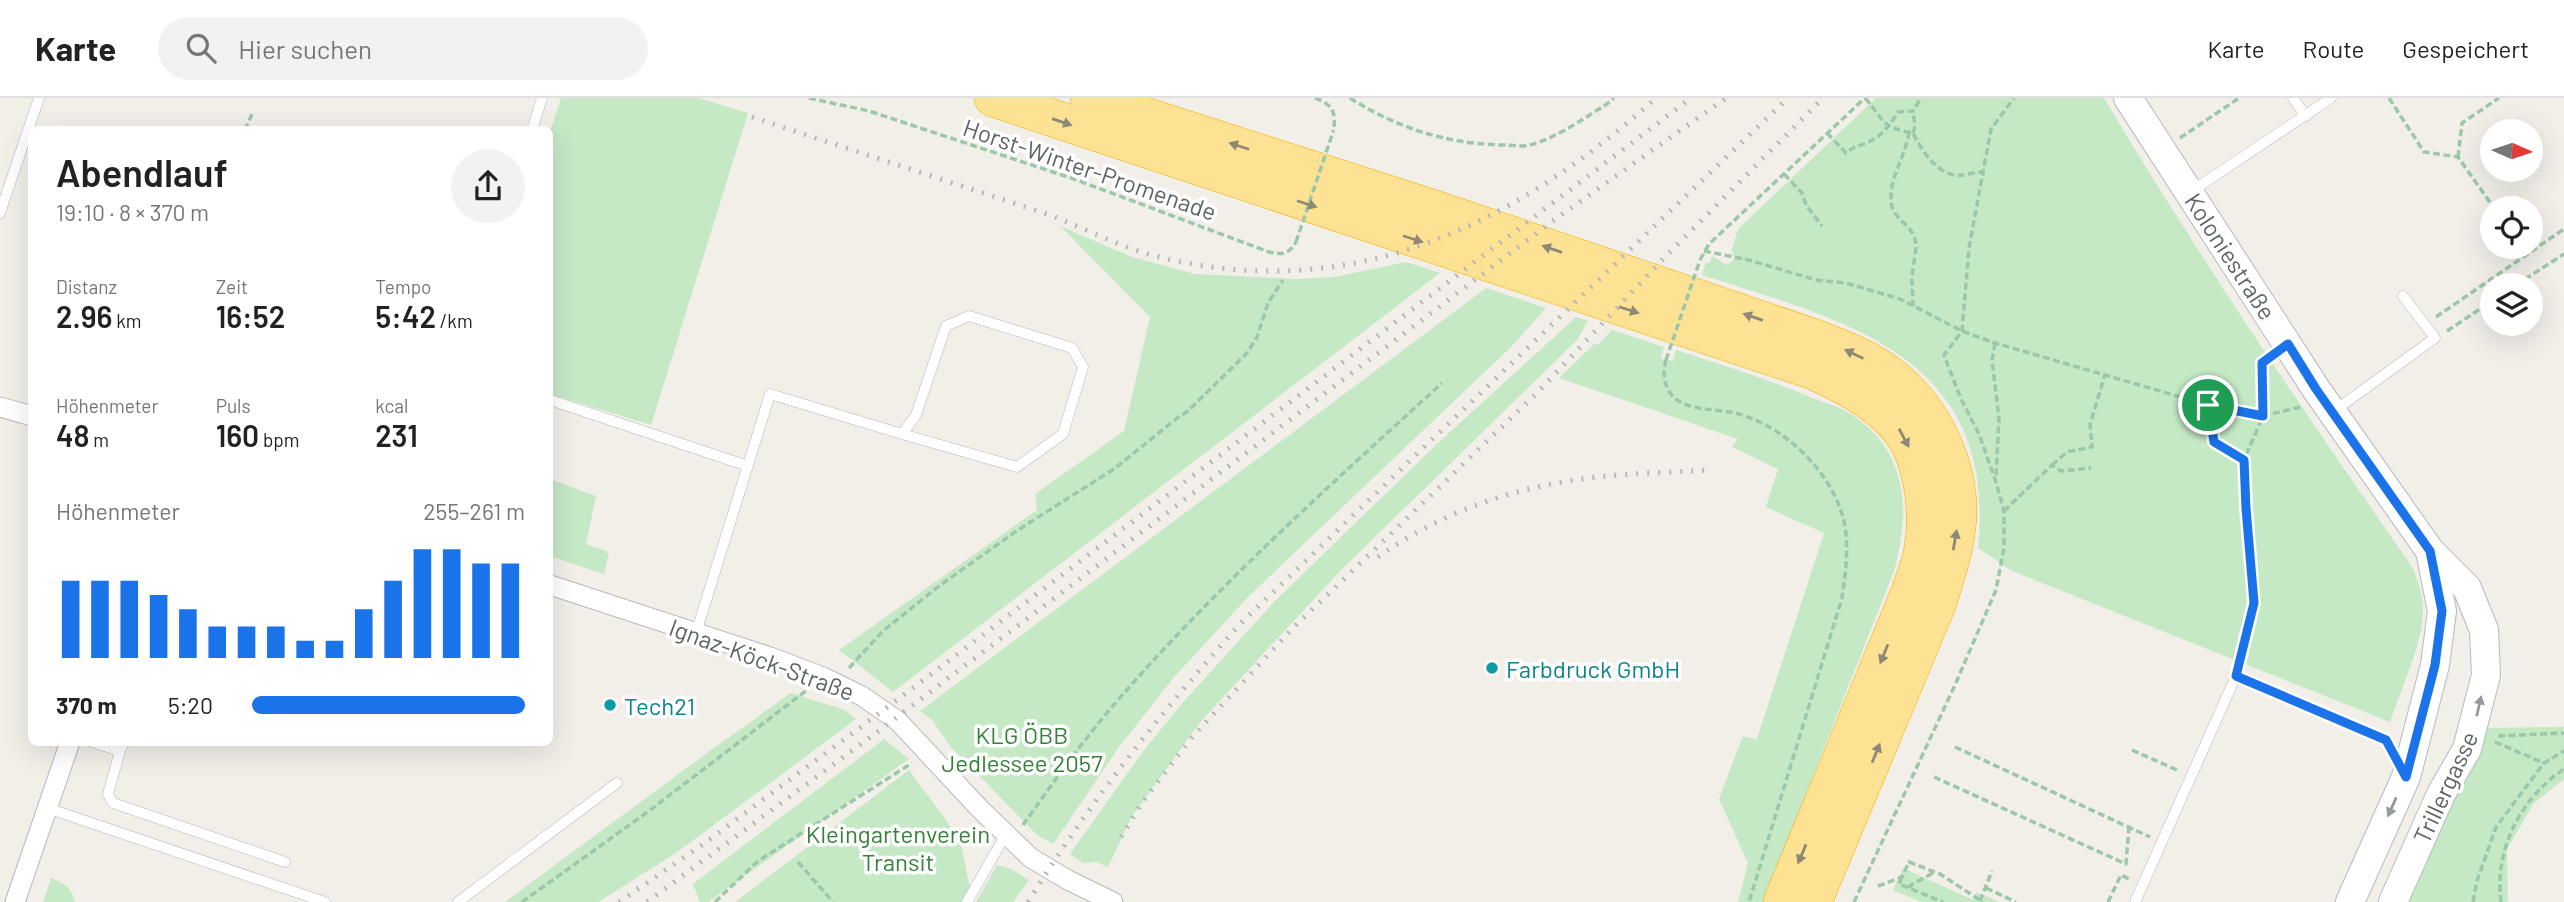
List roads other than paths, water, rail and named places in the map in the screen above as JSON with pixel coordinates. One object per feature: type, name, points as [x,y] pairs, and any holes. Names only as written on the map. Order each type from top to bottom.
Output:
[{"type":"highway","points":[[1089,98],[1445,213],[1818,339],[1856,354],[1890,375],[1921,406],[1943,442],[1955,483],[1958,524],[1950,565],[1937,605],[1814,902]]},
{"type":"highway","points":[[990,99],[1811,370],[1844,384],[1899,427],[1915,459],[1925,490],[1921,558],[1904,607],[1782,902]]},
{"type":"street","name":"Koloniestraße","points":[[2128,98],[2288,344],[2430,551]]},
{"type":"street","points":[[0,407],[28,415]]},
{"type":"street","name":"Trillergasse","points":[[2350,902],[2406,777],[2435,665],[2442,611],[2430,551]]},
{"type":"street","name":"Trillergasse","points":[[2393,902],[2441,794],[2467,749],[2486,675],[2484,631],[2467,588],[2430,551]]},
{"type":"street","name":"Ignaz-Köck-Straße","points":[[553,586],[831,681],[862,696],[898,721],[979,808],[1031,858],[1113,902]]},
{"type":"street","points":[[15,902],[69,746]]},
{"type":"lane","points":[[30,126],[39,98]]},
{"type":"lane","points":[[533,126],[542,98]]},
{"type":"lane","points":[[2293,98],[2306,116]]},
{"type":"lane","points":[[2190,193],[2331,98]]},
{"type":"lane","points":[[0,213],[28,130]]},
{"type":"lane","points":[[2333,411],[2435,338],[2403,296]]},
{"type":"lane","points":[[696,633],[770,394],[902,434],[1017,467],[1063,434],[1083,367],[1072,348],[969,316],[946,326],[916,415],[902,434]]},
{"type":"lane","points":[[553,401],[748,466]]},
{"type":"lane","points":[[2135,902],[2236,676],[2386,740],[2406,777]]},
{"type":"lane","points":[[122,747],[108,794],[113,803],[285,862]]},
{"type":"lane","points":[[458,902],[617,783]]},
{"type":"lane","points":[[47,808],[326,902]]},
{"type":"lane","points":[[967,902],[1009,837]]},
{"type":"railway","points":[[752,117],[1044,213],[1148,254],[1220,268],[1290,271],[1357,263],[1422,245],[1483,219],[1543,185],[1601,144],[1656,98]]},
{"type":"railway","points":[[619,902],[702,845],[901,697],[1691,98]]},
{"type":"railway","points":[[647,902],[876,733],[1554,220],[1726,98]]},
{"type":"railway","points":[[1028,902],[1103,791],[1185,687],[1244,620],[1788,98]]},
{"type":"railway","points":[[1121,837],[1141,804],[1193,736],[1294,627],[1536,394],[1665,257],[1823,98]]},
{"type":"railway","points":[[1378,557],[1447,517],[1522,490],[1592,478],[1709,470]]},
{"type":"place","name":"Farbdruck GmbH","points":[[1492,668]]},
{"type":"place","name":"Tech21","points":[[610,705]]},
{"type":"park label","name":"KLG ÖBB Jedlessee 2057","points":[[1022,748]]},
{"type":"park label","name":"Kleingartenverein Transit","points":[[898,847]]}]
